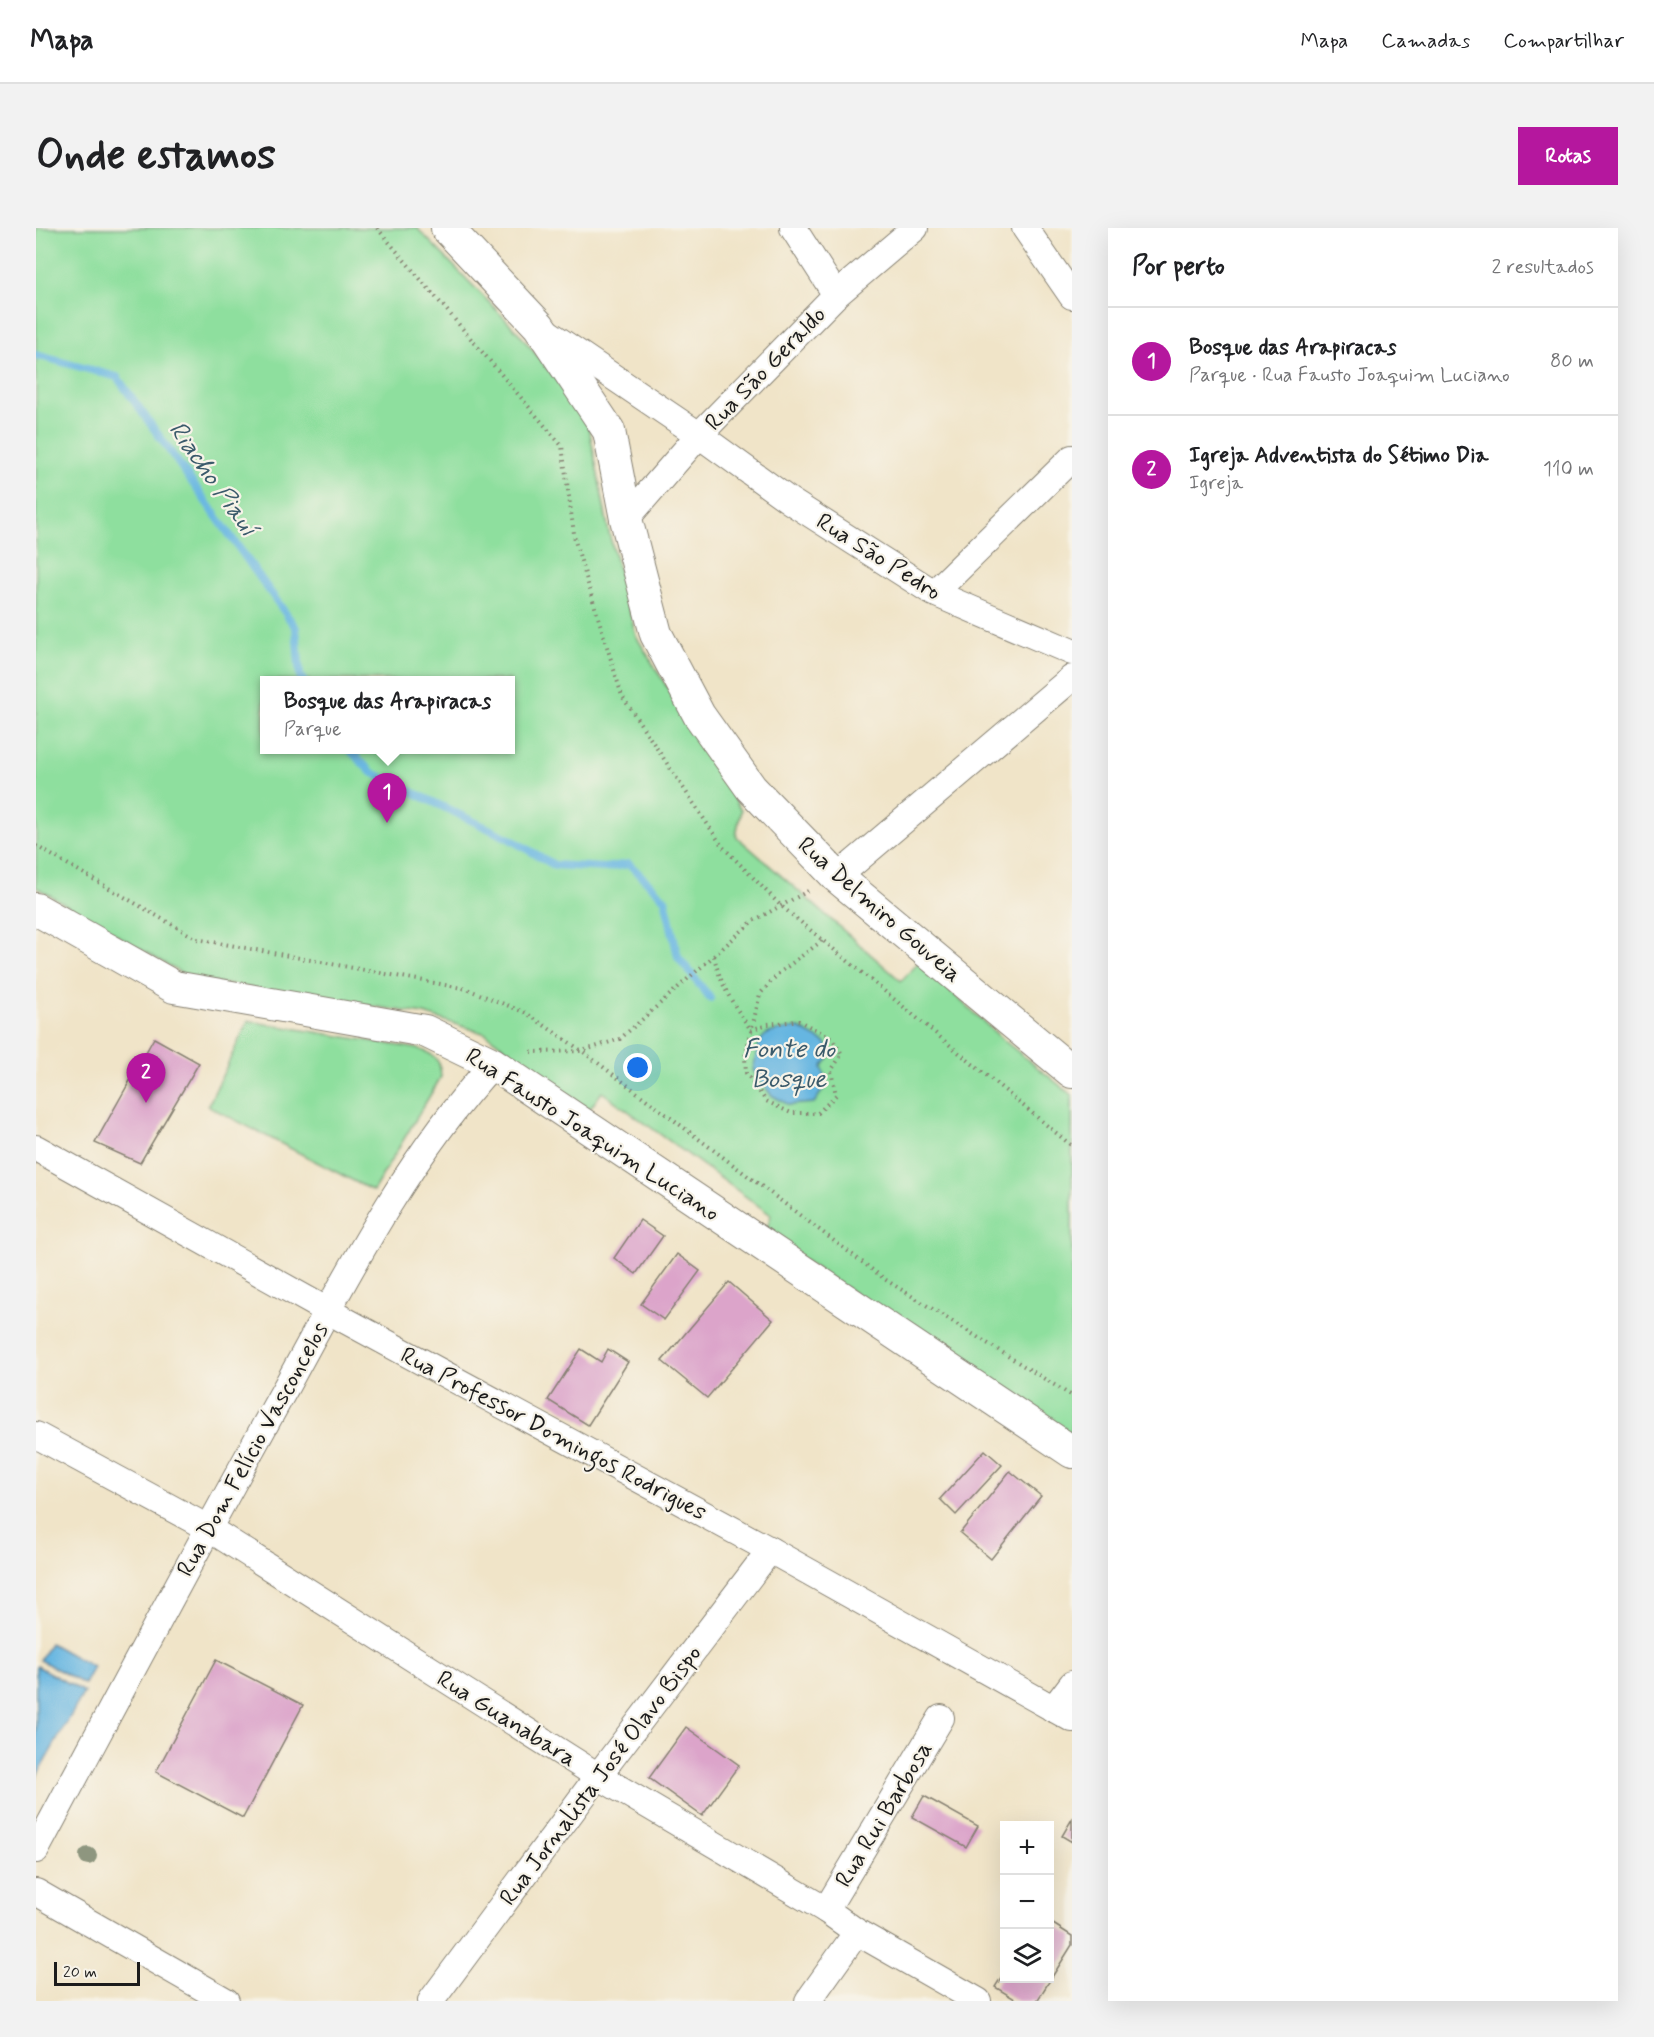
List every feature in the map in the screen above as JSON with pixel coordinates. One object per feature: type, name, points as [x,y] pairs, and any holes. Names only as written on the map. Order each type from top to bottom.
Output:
[{"type":"street","name":"Rua Delmiro Gouveia","points":[[447,228],[539,326],[609,431],[626,519],[656,634],[699,715],[751,788],[837,877],[1072,1072]]},
{"type":"street","points":[[793,228],[836,295]]},
{"type":"street","name":"Rua São Geraldo","points":[[626,519],[699,435],[836,295],[915,228]]},
{"type":"street","points":[[1024,228],[1072,296]]},
{"type":"street","name":"Rua São Pedro","points":[[539,326],[699,435],[790,501],[934,593],[1072,652]]},
{"type":"street","points":[[934,593],[1072,458]]},
{"type":"street","points":[[837,877],[1072,678]]},
{"type":"street","name":"Rua Fausto Joaquim Luciano","points":[[36,909],[174,987],[425,1031],[493,1064],[1072,1452]]},
{"type":"street","name":"Rua Dom Felício Vasconcelos","points":[[36,1850],[208,1528],[397,1191],[463,1097],[493,1064]]},
{"type":"street","name":"Rua Professor Domingos Rodrigues","points":[[36,1148],[328,1311],[770,1550],[1063,1714]]},
{"type":"street","name":"Rua Guanabara","points":[[36,1435],[208,1528],[598,1776],[826,1910],[857,1932],[978,2001]]},
{"type":"street","name":"Rua Jornalista José Olavo Bispo","points":[[431,2001],[770,1550]]},
{"type":"street","points":[[1063,1714],[1072,1684]]},
{"type":"street","name":"Rua Rui Barbosa","points":[[826,1910],[941,1718]]},
{"type":"street","points":[[36,1892],[226,2001]]},
{"type":"street","points":[[808,2001],[857,1932]]},
{"type":"path","points":[[493,1064],[524,1052],[582,1051],[620,1039],[753,921],[837,877]]},
{"type":"path","points":[[751,1030],[767,1024],[799,1021],[832,1038],[842,1054],[831,1071],[836,1095],[818,1113],[791,1113],[766,1101],[746,1074],[745,1058],[751,1030],[760,994],[779,973],[823,940]]},
{"type":"path","points":[[714,956],[719,978],[728,998],[751,1030]]},
{"type":"green space","points":[[36,228],[417,228],[517,331],[587,417],[609,533],[636,636],[741,810],[736,836],[901,981],[919,962],[1002,1039],[1072,1095],[1072,1436],[765,1235],[771,1215],[602,1092],[589,1110],[486,1034],[424,1014],[191,979],[36,887]]},
{"type":"green space","points":[[248,1021],[419,1049],[436,1058],[441,1077],[373,1191],[208,1106]]},
{"type":"water","name":"Fonte do Bosque","points":[[799,1028],[826,1043],[831,1055],[822,1067],[827,1084],[814,1103],[789,1105],[771,1095],[753,1070],[758,1048],[764,1036],[776,1031]]},
{"type":"water","points":[[50,1643],[93,1667],[84,1684],[40,1660]]},
{"type":"water","points":[[36,1667],[84,1692],[36,1777]]},
{"type":"building","points":[[154,1038],[199,1063],[140,1163],[95,1143]]},
{"type":"building","points":[[640,1220],[663,1236],[636,1274],[614,1258]]},
{"type":"building","points":[[677,1254],[700,1271],[664,1320],[641,1304]]},
{"type":"building","points":[[729,1282],[773,1320],[707,1398],[662,1361]]},
{"type":"building","points":[[581,1349],[601,1362],[608,1349],[628,1362],[588,1425],[548,1400]]},
{"type":"building","points":[[985,1450],[1002,1465],[956,1515],[940,1499]]},
{"type":"building","points":[[1010,1471],[1041,1496],[991,1559],[960,1533]]},
{"type":"building","points":[[216,1660],[303,1705],[243,1818],[156,1772]]},
{"type":"building","points":[[686,1727],[739,1765],[702,1816],[649,1778]]},
{"type":"building","points":[[924,1796],[978,1826],[966,1847],[912,1817]]},
{"type":"building","points":[[1072,1819],[1072,1842],[1062,1836]]},
{"type":"building","points":[[1054,1925],[1072,1936],[1072,1945],[1054,1974]]},
{"type":"building","points":[[1000,1979],[1000,1983],[1048,1983],[1037,2001],[1018,2001],[995,1987]]},
{"type":"waterway","name":"Riacho Piauí","points":[[36,355],[117,377],[296,628],[300,676]]},
{"type":"waterway","name":"Riacho Piauí","points":[[354,754],[371,772],[510,839],[554,865],[605,868],[629,864],[665,899],[678,957],[710,998]]},
{"type":"place","name":"Bosque das Arapiracas","points":[[387,823]]},
{"type":"place","name":"Igreja Adventista do Sétimo Dia","points":[[146,1103]]}]
